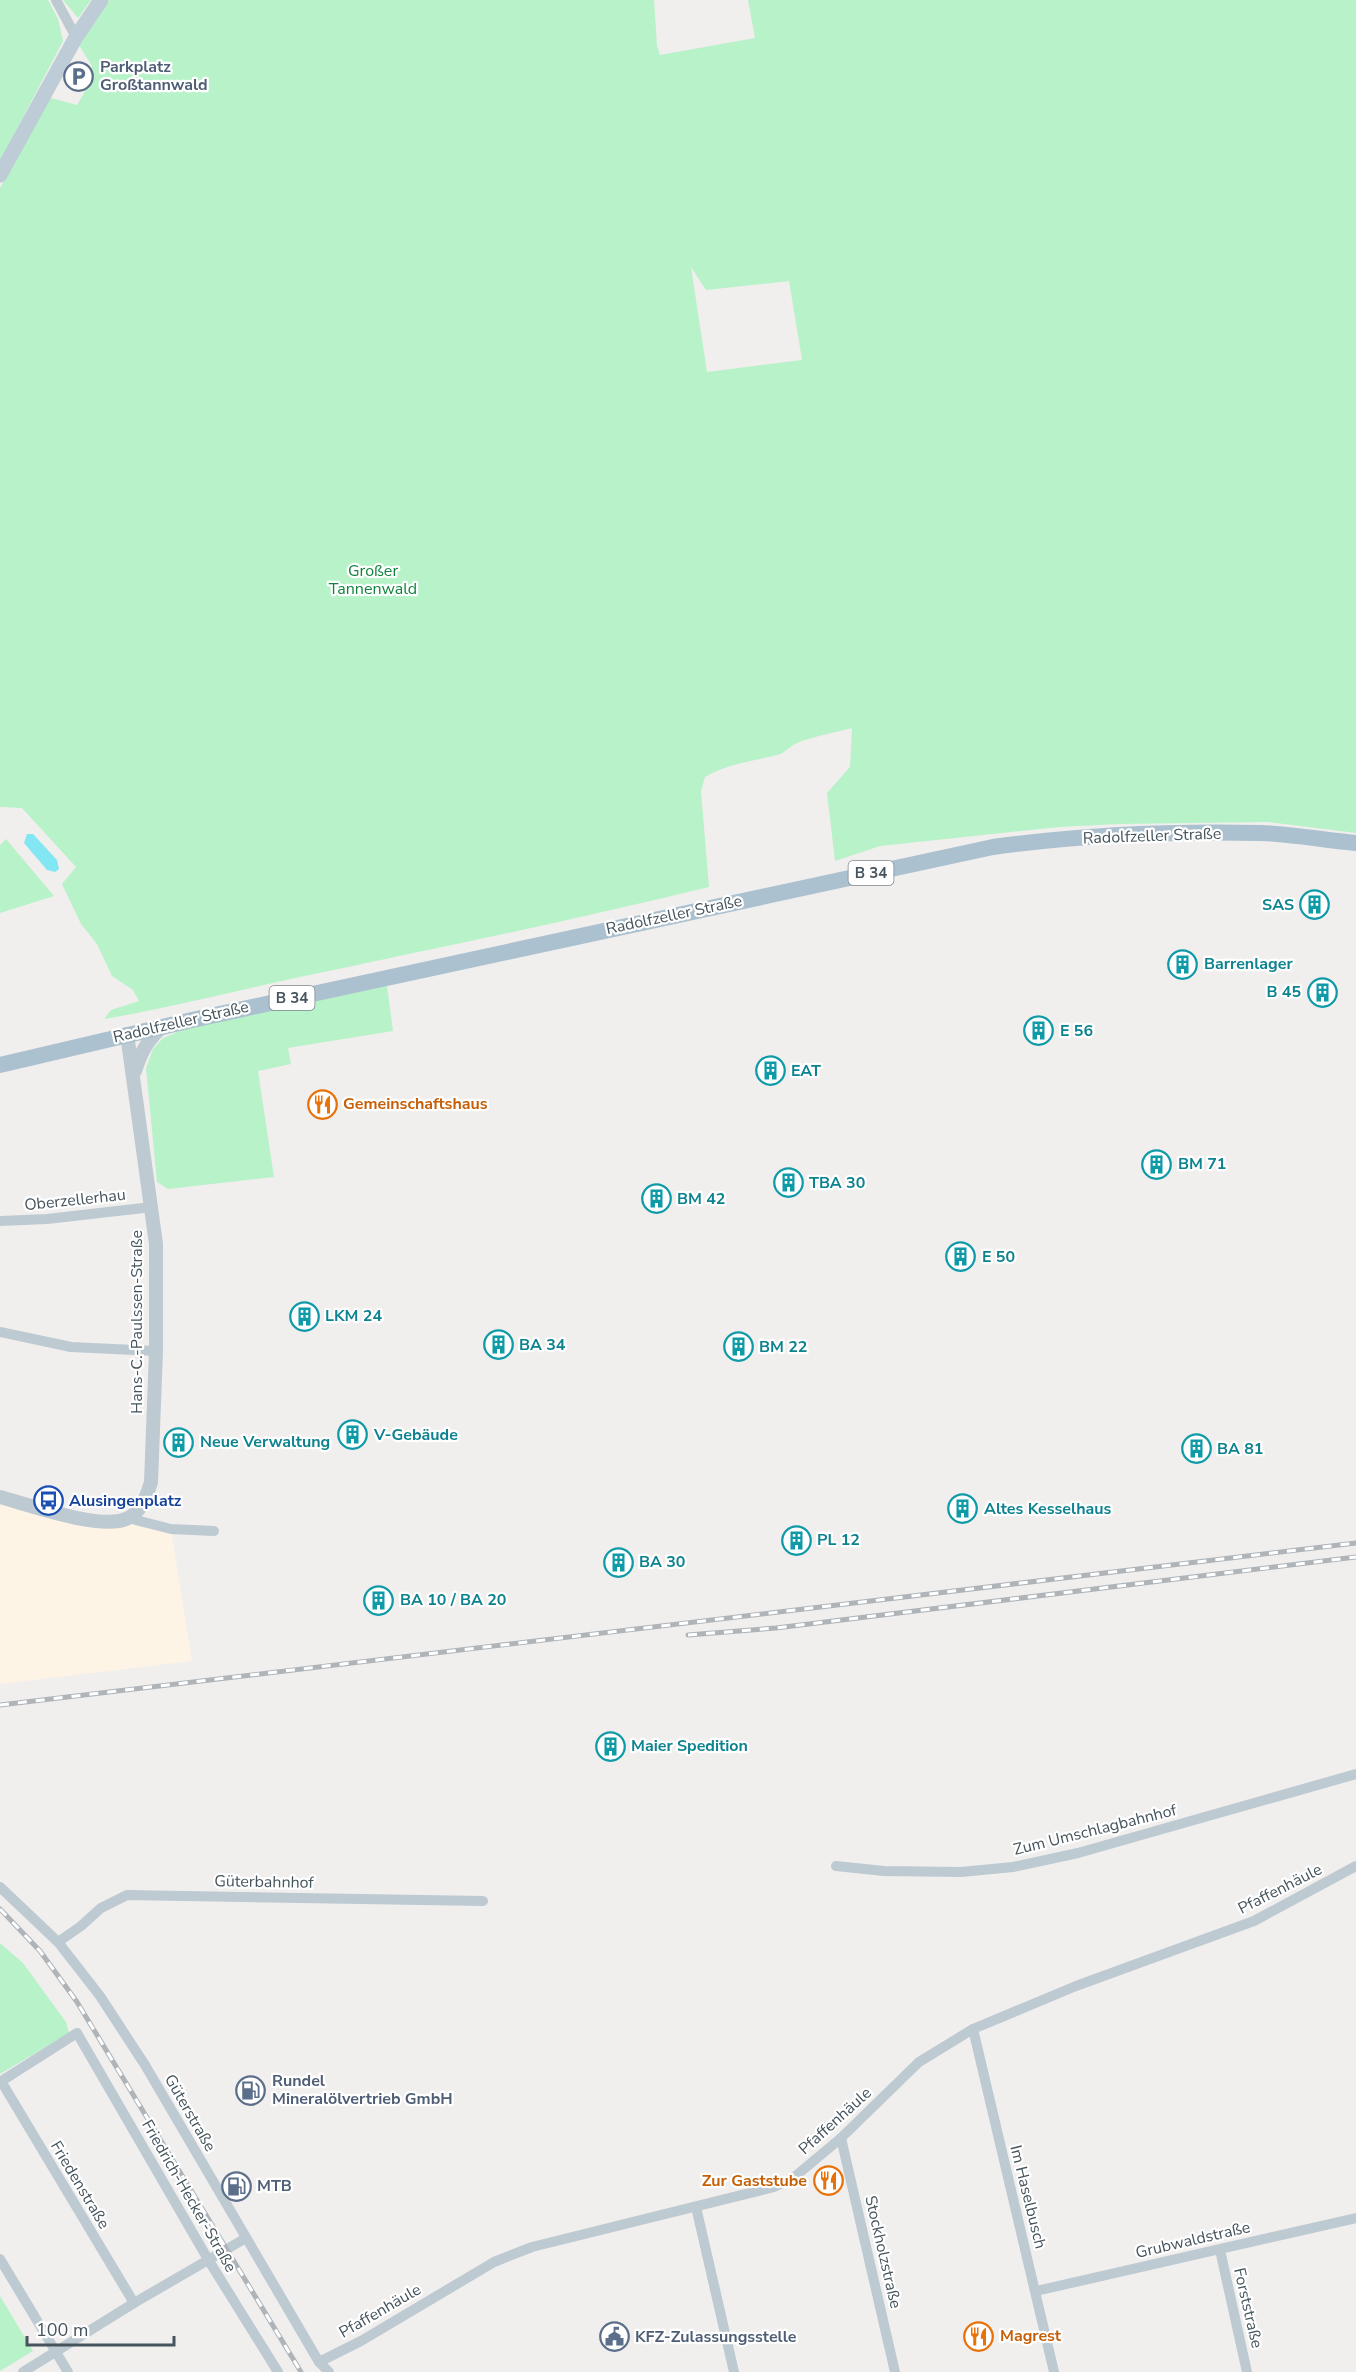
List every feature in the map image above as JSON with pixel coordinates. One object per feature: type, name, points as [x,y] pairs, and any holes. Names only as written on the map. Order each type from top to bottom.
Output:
[{"type":"main road","points":[[0,175],[76,37],[101,0]]},
{"type":"main road","name":"Radolfzeller Straße","points":[[0,1065],[127,1034],[993,847],[1033,841],[1176,833],[1263,833],[1356,843]]},
{"type":"street","points":[[56,0],[76,37]]},
{"type":"street","points":[[134,1076],[142,1049],[149,1039],[164,1026]]},
{"type":"street","name":"Hans-C.-Paulssen-Straße","points":[[127,1034],[152,1207],[157,1281],[151,1482],[144,1502],[128,1518]]},
{"type":"street","name":"Oberzellerhau","points":[[0,1221],[47,1219],[152,1207]]},
{"type":"street","points":[[0,1332],[71,1347],[156,1351]]},
{"type":"street","points":[[0,1497],[80,1519],[110,1522],[128,1518],[171,1529],[214,1531]]},
{"type":"street","name":"Zum Umschlagbahnhof","points":[[836,1866],[884,1871],[961,1872],[1013,1867],[1078,1853],[1356,1774]]},
{"type":"street","name":"Pfaffenhäule","points":[[319,2362],[361,2341],[494,2262],[532,2247],[774,2187],[792,2179],[841,2138],[919,2062],[973,2029],[1076,1986],[1254,1921],[1356,1866]]},
{"type":"street","name":"Güterstraße","points":[[0,1887],[58,1941],[100,1996],[145,2065],[319,2362],[329,2372]]},
{"type":"street","name":"Güterbahnhof","points":[[58,1941],[81,1926],[101,1908],[127,1895],[483,1901]]},
{"type":"street","name":"Im Haselbusch","points":[[973,2029],[1054,2372]]},
{"type":"street","name":"Friedrich-Hecker-Straße","points":[[0,2082],[77,2033],[209,2261],[278,2372]]},
{"type":"street","name":"Friedenstraße","points":[[0,2082],[134,2303]]},
{"type":"street","name":"Stockholzstraße","points":[[841,2138],[895,2372]]},
{"type":"street","points":[[696,2207],[734,2372]]},
{"type":"street","name":"Grubwaldstraße","points":[[1036,2291],[1356,2218]]},
{"type":"street","points":[[23,2372],[134,2303],[246,2238]]},
{"type":"street","name":"Forststraße","points":[[1220,2250],[1247,2372]]},
{"type":"street","points":[[0,2259],[68,2372]]},
{"type":"shaded area","points":[[0,1497],[171,1529],[192,1661],[0,1684]]},
{"type":"green space","points":[[0,0],[48,0],[58,19],[63,41],[0,161]]},
{"type":"green space","points":[[63,0],[91,0],[78,18]]},
{"type":"green space","name":"Großer Tannenwald","points":[[109,0],[654,0],[657,46],[660,55],[755,38],[748,0],[1356,0],[1356,833],[1267,822],[1059,827],[880,846],[835,861],[827,793],[850,767],[852,728],[817,736],[794,744],[780,754],[731,766],[705,777],[701,791],[709,887],[505,934],[104,1019],[111,1010],[139,1001],[133,990],[112,976],[97,944],[81,924],[62,884],[76,867],[22,808],[0,807],[0,188],[42,108],[51,98],[77,105],[90,83],[92,66],[79,45]],"holes":[[[691,267],[706,290],[789,281],[802,360],[707,372]]]},
{"type":"green space","points":[[6,839],[54,896],[0,913],[0,845]]},
{"type":"green space","points":[[387,986],[393,1031],[288,1048],[291,1064],[258,1071],[274,1177],[168,1189],[157,1182],[146,1068],[153,1049],[163,1038],[185,1029]]},
{"type":"green space","points":[[0,1943],[23,1963],[66,2022],[69,2033],[0,2074]]},
{"type":"green space","points":[[0,2296],[33,2351],[0,2371]]},
{"type":"water","points":[[27,834],[33,834],[57,860],[59,869],[55,872],[47,870],[24,843]]},
{"type":"railway","points":[[0,1705],[1356,1543]]},
{"type":"railway","points":[[688,1635],[776,1628],[1356,1557]]},
{"type":"railway","points":[[0,1909],[40,1951],[77,2002],[301,2372]]},
{"type":"place","name":"Parkplatz Großtannwald","points":[[79,76]]},
{"type":"place","name":"SAS","points":[[1315,905]]},
{"type":"place","name":"Barrenlager","points":[[1183,964]]},
{"type":"place","name":"B 45","points":[[1322,992]]},
{"type":"place","name":"E 56","points":[[1039,1031]]},
{"type":"place","name":"EAT","points":[[770,1071]]},
{"type":"place","name":"Gemeinschaftshaus","points":[[322,1104]]},
{"type":"place","name":"BM 71","points":[[1157,1164]]},
{"type":"place","name":"TBA 30","points":[[788,1183]]},
{"type":"place","name":"BM 42","points":[[656,1199]]},
{"type":"place","name":"E 50","points":[[961,1257]]},
{"type":"place","name":"LKM 24","points":[[304,1316]]},
{"type":"place","name":"BA 34","points":[[498,1345]]},
{"type":"place","name":"BM 22","points":[[738,1347]]},
{"type":"place","name":"V-Gebäude","points":[[353,1435]]},
{"type":"place","name":"Neue Verwaltung","points":[[179,1442]]},
{"type":"place","name":"BA 81","points":[[1196,1449]]},
{"type":"place","name":"Alusingenplatz","points":[[48,1501]]},
{"type":"place","name":"Altes Kesselhaus","points":[[963,1509]]},
{"type":"place","name":"PL 12","points":[[796,1540]]},
{"type":"place","name":"BA 30","points":[[618,1562]]},
{"type":"place","name":"BA 10 / BA 20","points":[[379,1600]]},
{"type":"place","name":"Maier Spedition","points":[[610,1746]]},
{"type":"place","name":"Rundel Mineralölvertrieb GmbH","points":[[251,2090]]},
{"type":"place","name":"Zur Gaststube","points":[[828,2181]]},
{"type":"place","name":"MTB","points":[[236,2186]]},
{"type":"place","name":"Magrest","points":[[979,2336]]},
{"type":"place","name":"KFZ-Zulassungsstelle","points":[[614,2337]]}]
